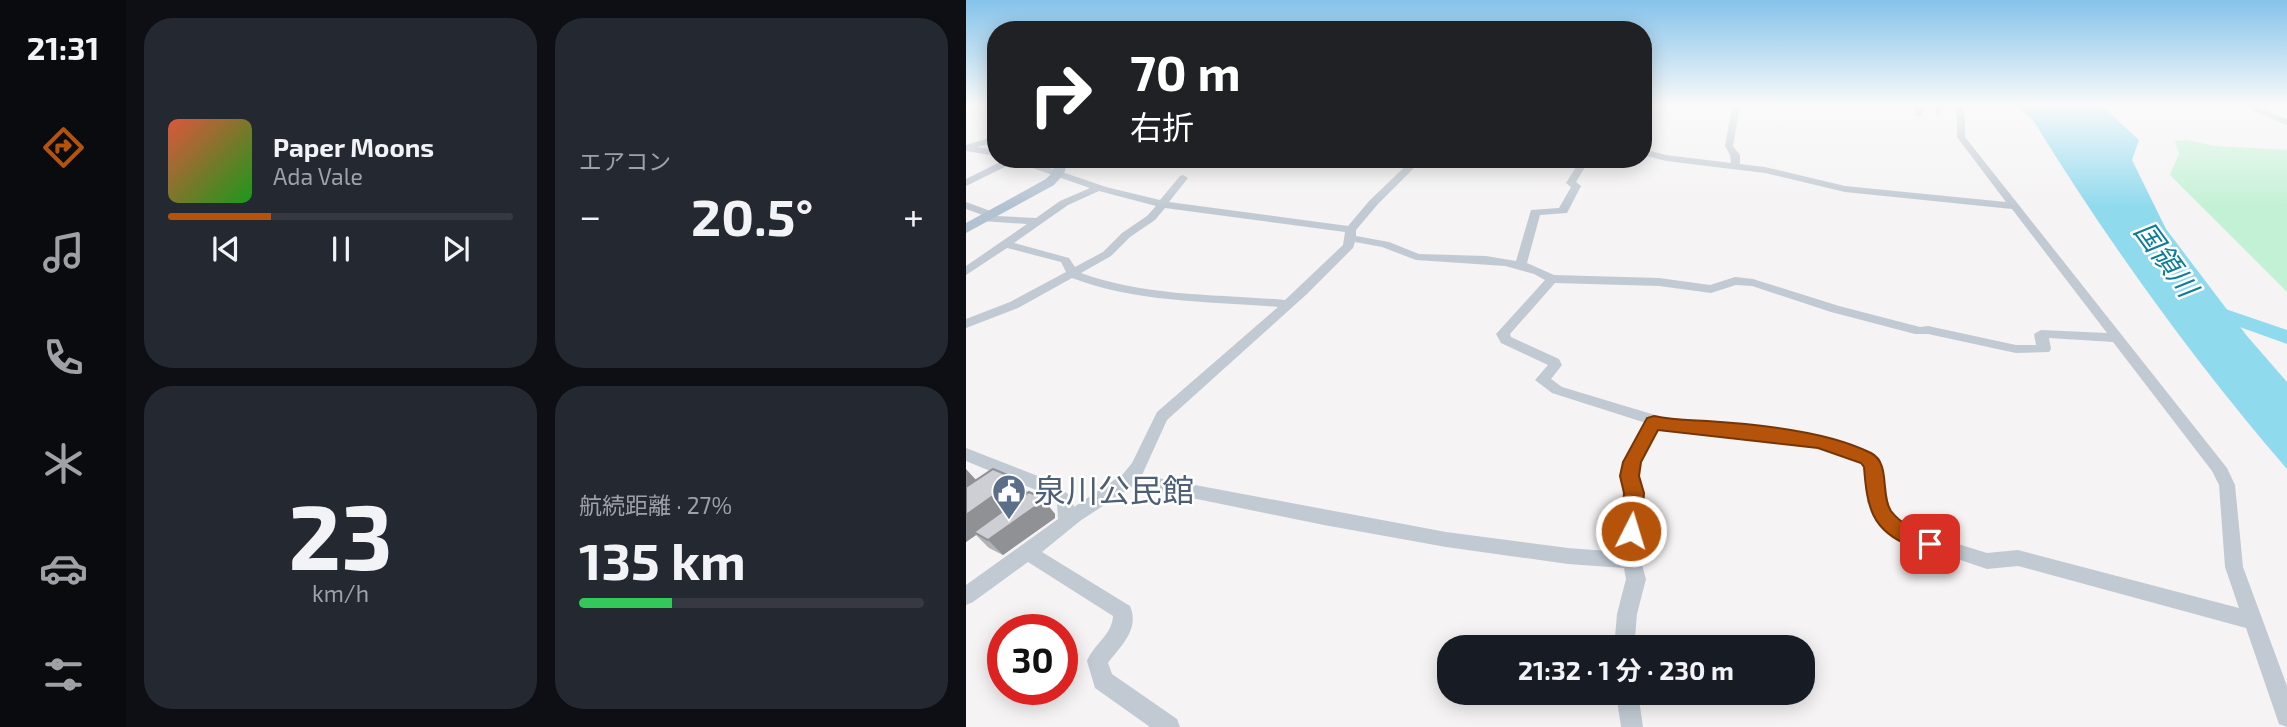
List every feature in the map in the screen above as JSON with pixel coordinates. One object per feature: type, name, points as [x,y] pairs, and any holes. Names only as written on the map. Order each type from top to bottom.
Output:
[{"type":"main road","points":[[966,229],[1038,190],[1057,168]]},
{"type":"street","points":[[1730,139],[1729,146],[1735,155],[1736,167]]},
{"type":"street","points":[[1962,139],[2220,468],[2227,485],[2234,567],[2287,716]]},
{"type":"street","points":[[966,148],[987,142]]},
{"type":"street","points":[[966,148],[987,152]]},
{"type":"street","points":[[1652,154],[1794,175],[1845,189],[2013,206]]},
{"type":"street","points":[[966,183],[997,168]]},
{"type":"street","points":[[1062,168],[1095,189],[1161,205],[1352,234],[1377,241],[1386,247],[1411,252],[1416,257],[1519,265],[1552,279],[1659,282],[1711,289],[1735,281],[1884,322],[2016,349],[2044,349],[2041,334],[2119,338]]},
{"type":"street","points":[[966,596],[1058,530],[1067,520],[1080,515],[1131,478],[1141,462],[1151,430],[1162,416],[1349,246],[1352,234],[1400,168]]},
{"type":"street","points":[[1519,265],[1523,261],[1535,212],[1563,211],[1576,186],[1571,183],[1580,168]]},
{"type":"street","points":[[966,324],[1014,305],[1107,254],[1126,235],[1151,218],[1183,177]]},
{"type":"street","points":[[966,271],[1064,202],[1095,189]]},
{"type":"street","points":[[966,205],[989,217],[1038,221]]},
{"type":"street","points":[[1005,244],[1065,260],[1073,274],[1117,286],[1167,295],[1288,303]]},
{"type":"street","points":[[1552,279],[1503,334],[1506,340],[1554,362],[1555,365],[1542,380],[1544,383],[1573,397],[1675,427],[1706,427],[1820,442],[1867,458],[1873,466],[1876,502],[1885,519],[1904,534],[1987,561],[2018,558],[2253,621]]},
{"type":"street","points":[[1625,635],[1627,614],[1636,579],[1630,561],[1634,493],[1629,476],[1632,462],[1654,422]]},
{"type":"street","points":[[966,454],[1042,485],[1065,501],[1067,520]]},
{"type":"street","points":[[1131,478],[1365,528],[1549,556],[1630,561]]},
{"type":"street","points":[[1027,552],[1123,612],[1122,630],[1097,661],[1103,681],[1169,727]]},
{"type":"street","points":[[1629,705],[1632,727]]},
{"type":"green space","points":[[2188,140],[2214,146],[2287,150],[2287,292],[2170,175],[2179,154],[2175,141]]},
{"type":"water","name":"国領川","points":[[2045,139],[2138,139],[2132,160],[2166,229],[2247,336],[2287,382],[2287,469],[2185,343],[2091,211]]},
{"type":"building","points":[[993,469],[1017,479],[966,515],[966,487]]},
{"type":"building","points":[[1029,492],[1042,498],[1042,502],[988,540],[974,532]]},
{"type":"waterway","points":[[2205,308],[2287,337]]},
{"type":"place","name":"泉川公民館","points":[[1009,521]]},
{"type":"route","points":[[1631,531],[1634,493],[1629,476],[1632,462],[1654,422],[1675,427],[1706,427],[1820,442],[1867,458],[1873,466],[1876,502],[1885,519],[1904,534],[1930,544]]}]
